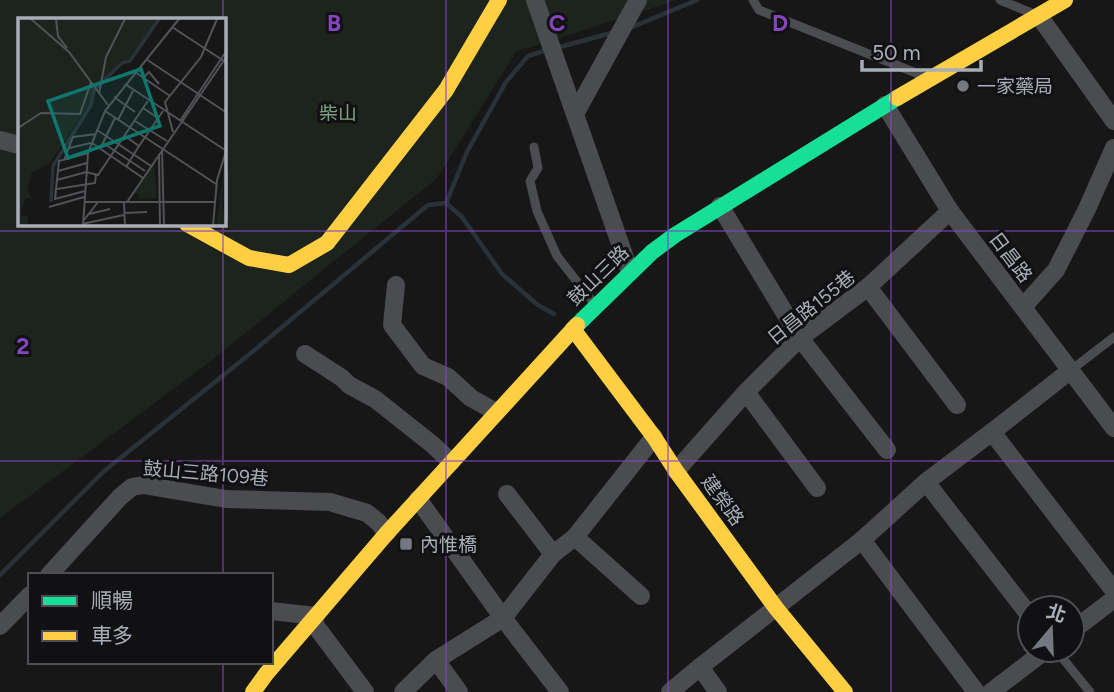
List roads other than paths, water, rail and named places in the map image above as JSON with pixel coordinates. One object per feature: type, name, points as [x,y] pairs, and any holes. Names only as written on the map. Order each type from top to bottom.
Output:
[{"type":"street","points":[[191,226],[249,258],[289,265],[327,243],[446,90],[499,0]]},
{"type":"street","points":[[535,0],[631,271]]},
{"type":"street","points":[[575,114],[638,0]]},
{"type":"street","name":"鼓山三路","points":[[253,692],[387,533],[573,328],[631,271],[675,235],[720,206],[1065,0]]},
{"type":"street","points":[[1040,16],[1111,111]]},
{"type":"street","name":"日昌路","points":[[885,106],[950,211],[1114,428]]},
{"type":"street","points":[[0,140],[18,145]]},
{"type":"street","points":[[1023,307],[1056,270],[1114,148]]},
{"type":"street","points":[[720,206],[800,338],[887,450]]},
{"type":"street","name":"日昌路155巷","points":[[676,471],[746,392],[800,338],[868,287],[950,211]]},
{"type":"street","points":[[396,285],[392,325],[423,366],[448,377],[471,398],[496,412]]},
{"type":"street","points":[[868,287],[957,405]]},
{"type":"street","name":"建榮路","points":[[573,328],[776,608],[845,692]]},
{"type":"street","points":[[305,354],[349,385],[375,399],[451,462]]},
{"type":"street","points":[[670,692],[862,540],[926,482],[1071,370]]},
{"type":"street","points":[[746,392],[817,488]]},
{"type":"street","points":[[992,432],[1114,591]]},
{"type":"street","points":[[403,692],[436,660],[503,618],[553,554],[575,537],[654,437]]},
{"type":"street","points":[[926,482],[1016,598]]},
{"type":"street","name":"鼓山三路109巷","points":[[51,573],[120,497],[132,487],[143,485],[226,499],[330,502],[367,513],[387,533]]},
{"type":"street","points":[[507,494],[553,554]]},
{"type":"street","points":[[418,499],[560,692]]},
{"type":"street","points":[[575,537],[641,596]]},
{"type":"street","points":[[862,540],[976,692]]},
{"type":"street","points":[[0,626],[28,598]]},
{"type":"street","points":[[1086,620],[1114,599]]},
{"type":"street","points":[[273,611],[314,618],[365,692]]},
{"type":"street","points":[[436,660],[459,692]]},
{"type":"street","points":[[990,692],[1027,664]]},
{"type":"street","points":[[700,667],[718,692]]},
{"type":"lane","points":[[753,0],[759,10],[931,79]]},
{"type":"lane","points":[[1000,0],[1040,16]]},
{"type":"lane","points":[[534,147],[538,168],[530,181],[537,211],[556,256],[596,306]]},
{"type":"lane","points":[[1071,370],[1114,338]]},
{"type":"lane","points":[[1067,664],[1090,692]]},
{"type":"waterway","points":[[630,28],[697,0]]},
{"type":"waterway","points":[[556,48],[615,32]]},
{"type":"waterway","points":[[0,575],[103,472],[428,205],[446,203],[467,152],[506,82],[528,56],[547,50]]},
{"type":"waterway","points":[[446,203],[462,217],[502,274],[538,305],[554,314]]},
{"type":"place","name":"一家藥局","points":[[963,86]]},
{"type":"place","name":"內惟橋","points":[[406,544]]},
{"type":"park label","name":"柴山","points":[[338,113]]}]
